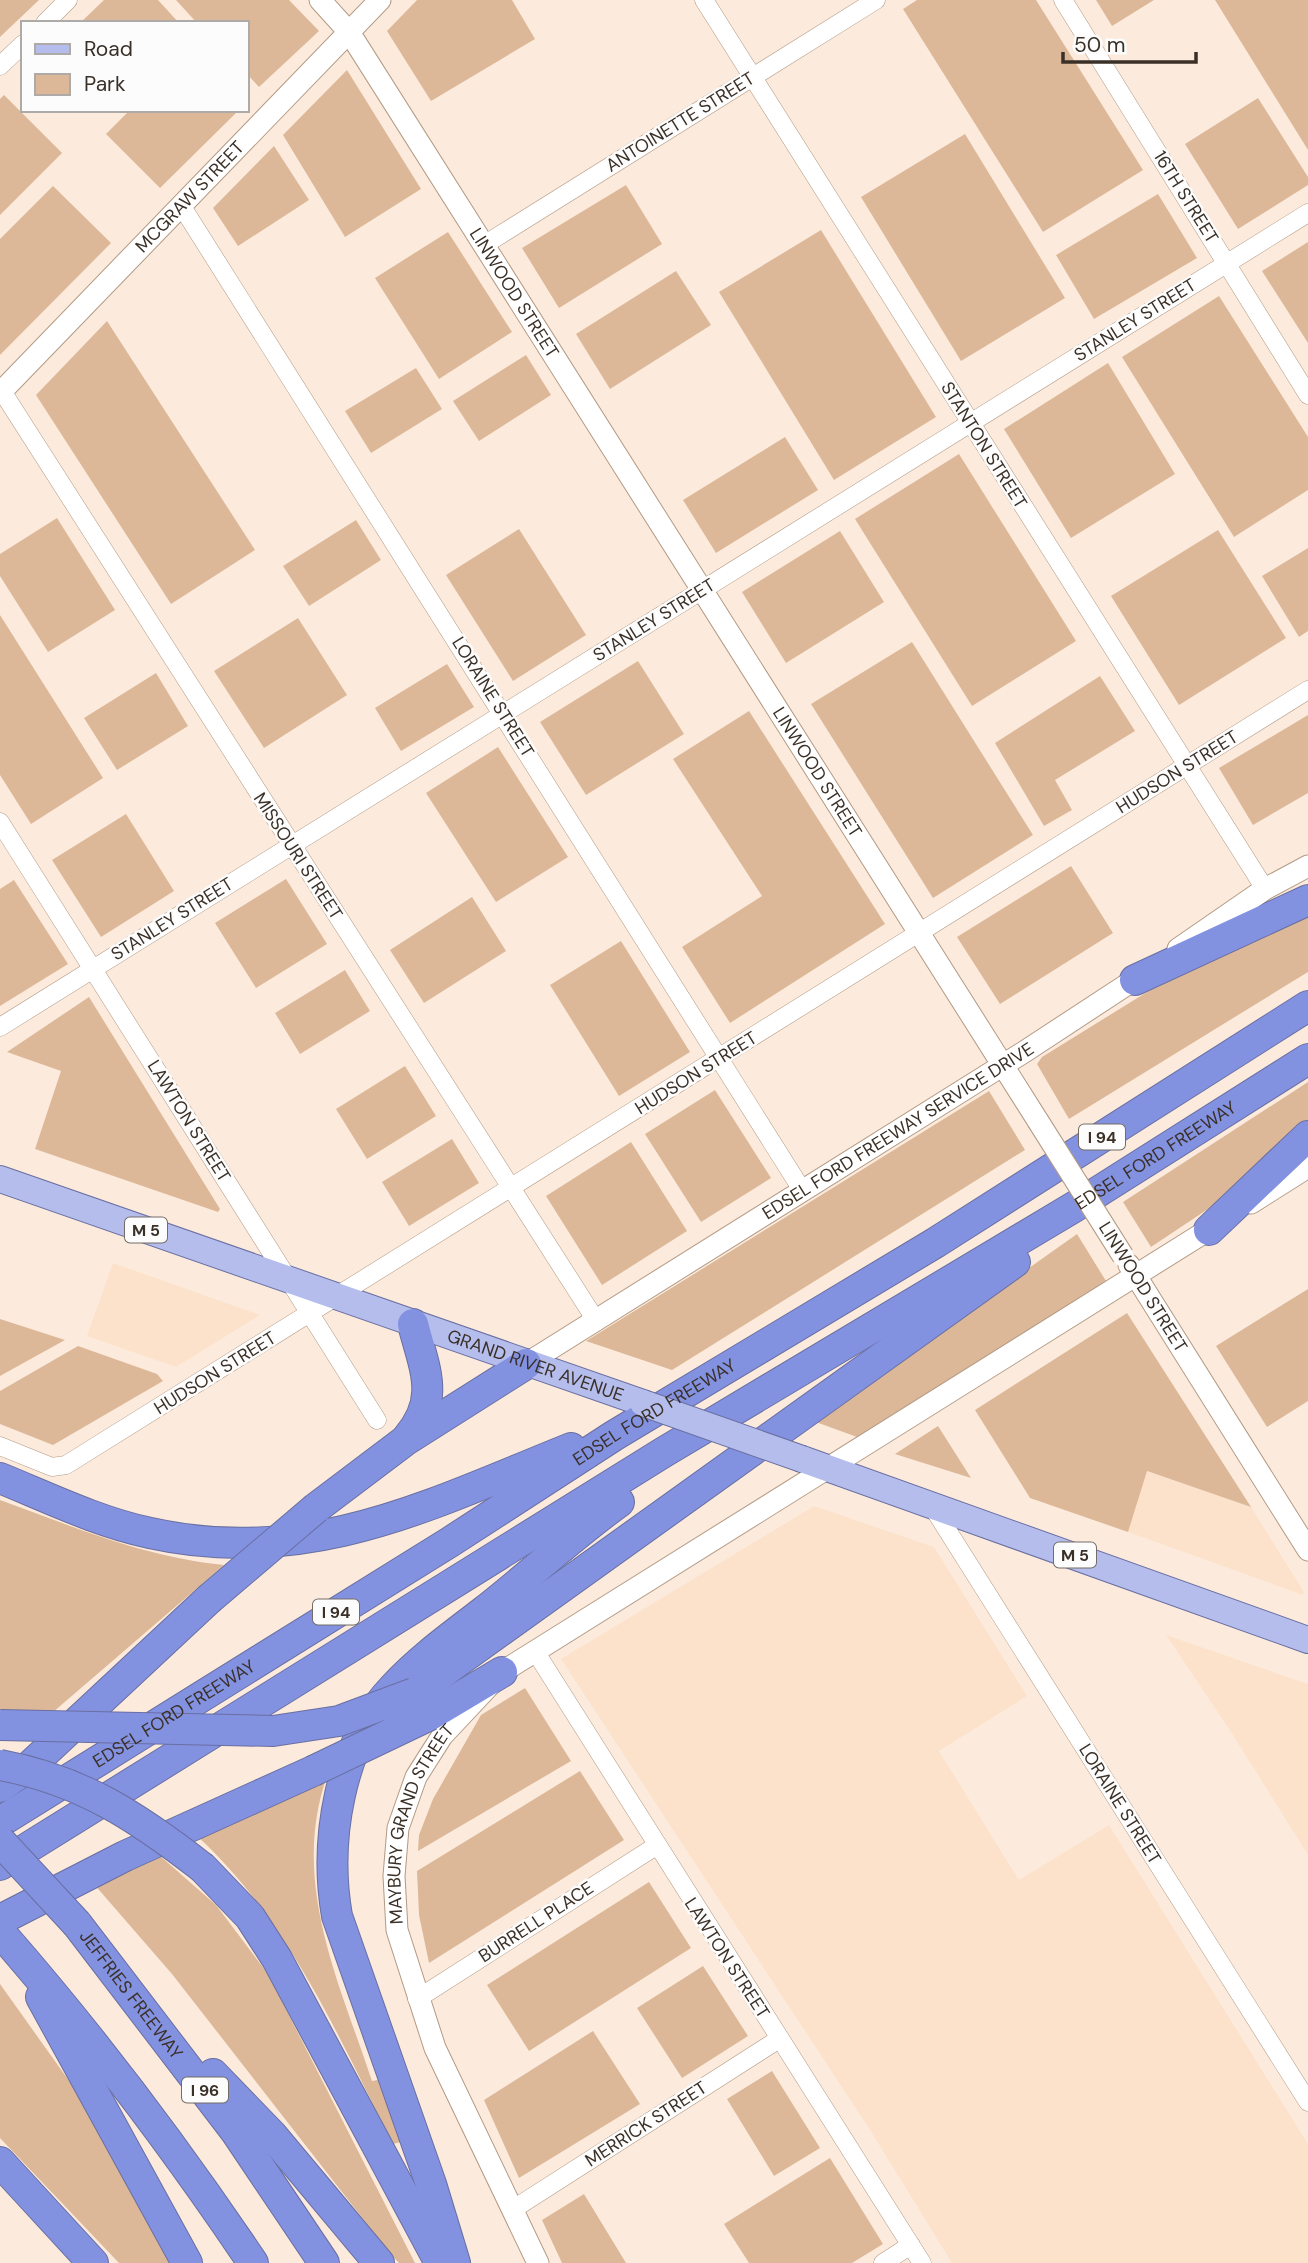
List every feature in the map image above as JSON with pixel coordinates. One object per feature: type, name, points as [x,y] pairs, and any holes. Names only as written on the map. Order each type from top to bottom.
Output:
[{"type":"highway","points":[[1135,980],[1308,900]]},
{"type":"highway","name":"EDSEL FORD FREEWAY","points":[[0,1822],[450,1542],[615,1435],[935,1243],[1308,1006]]},
{"type":"highway","name":"EDSEL FORD FREEWAY","points":[[0,1865],[664,1452],[1074,1207],[1308,1059]]},
{"type":"highway","points":[[1209,1230],[1308,1136]]},
{"type":"highway","points":[[0,1920],[125,1856],[313,1771],[422,1704],[663,1513],[934,1323],[1013,1263],[1074,1207]]},
{"type":"highway","points":[[406,1440],[422,1421],[429,1396],[412,1324]]},
{"type":"highway","points":[[0,1787],[30,1766],[209,1599],[316,1508],[406,1440],[526,1363]]},
{"type":"highway","points":[[9,1483],[119,1525],[178,1539],[237,1545],[305,1541],[418,1509],[575,1446],[615,1435]]},
{"type":"highway","points":[[455,2263],[431,2184],[337,1916],[331,1871],[332,1834],[341,1789],[366,1728],[391,1689],[430,1652],[628,1495],[664,1452]]},
{"type":"highway","points":[[0,1725],[273,1731],[340,1721],[422,1704],[502,1672]]},
{"type":"highway","points":[[0,1765],[82,1790],[141,1821],[203,1868],[250,1917],[277,1959],[440,2263]]},
{"type":"highway","name":"JEFFRIES FREEWAY","points":[[0,1841],[77,1924],[127,1986],[236,2132],[324,2263]]},
{"type":"highway","points":[[9,1943],[187,2263]]},
{"type":"highway","points":[[9,1943],[80,2024],[146,2110],[253,2263]]},
{"type":"highway","points":[[127,1986],[272,2135],[379,2263]]},
{"type":"highway","points":[[0,2162],[91,2261]]},
{"type":"highway","points":[[0,2192],[91,2261]]},
{"type":"main road","name":"GRAND RIVER AVENUE","points":[[0,1179],[582,1381],[1308,1640]]},
{"type":"street","points":[[47,21],[68,0]]},
{"type":"street","name":"LINWOOD STREET","points":[[320,0],[349,32],[704,588],[918,933],[1308,1550]]},
{"type":"street","name":"MCGRAW STREET","points":[[1,392],[380,0]]},
{"type":"street","name":"STANTON STREET","points":[[704,0],[1265,889]]},
{"type":"street","name":"ANTOINETTE STREET","points":[[484,245],[876,0]]},
{"type":"street","name":"16TH STREET","points":[[1063,0],[1308,395]]},
{"type":"street","points":[[0,66],[21,46]]},
{"type":"street","name":"LORAINE STREET","points":[[181,205],[505,714],[803,1190]]},
{"type":"street","name":"STANLEY STREET","points":[[0,1027],[1308,213]]},
{"type":"street","name":"MISSOURI STREET","points":[[1,392],[595,1319]]},
{"type":"street","name":"HUDSON STREET","points":[[0,1447],[52,1467],[66,1465],[1308,690]]},
{"type":"street","name":"LAWTON STREET","points":[[0,822],[377,1420]]},
{"type":"street","name":"EDSEL FORD FREEWAY SERVICE DRIVE","points":[[526,1363],[1002,1066],[1135,980],[1265,889],[1308,866]]},
{"type":"street","points":[[502,1672],[1308,1167]]},
{"type":"street","name":"LORAINE STREET","points":[[932,1506],[1308,2102]]},
{"type":"street","name":"LAWTON STREET","points":[[535,1651],[922,2263]]},
{"type":"street","name":"MAYBURY GRAND STREET","points":[[502,1672],[442,1736],[416,1777],[398,1828],[394,1876],[397,1930],[417,1999],[435,2048],[538,2263]]},
{"type":"street","name":"BURRELL PLACE","points":[[417,1999],[656,1846]]},
{"type":"street","name":"MERRICK STREET","points":[[512,2210],[779,2039]]},
{"type":"street","points":[[883,2263],[911,2245]]},
{"type":"shaded area","points":[[113,1263],[260,1315],[176,1367],[87,1336]]},
{"type":"shaded area","points":[[1146,1471],[1251,1507],[1304,1592],[1303,1595],[1128,1532]]},
{"type":"shaded area","points":[[814,1506],[934,1547],[1027,1696],[939,1751],[1019,1880],[1109,1825],[1308,2144],[1308,2263],[952,2263],[870,2130],[561,1659]]},
{"type":"shaded area","points":[[1166,1635],[1308,1684],[1308,1855],[1231,1732]]},
{"type":"green space","points":[[0,0],[39,0],[0,37]]},
{"type":"green space","points":[[104,0],[158,0],[177,21],[82,21]]},
{"type":"green space","points":[[176,0],[289,0],[319,31],[259,87],[248,75],[248,21],[195,21]]},
{"type":"green space","points":[[417,0],[512,0],[535,39],[431,101],[387,31]]},
{"type":"green space","points":[[917,0],[1036,0],[1143,170],[1043,232],[903,9]]},
{"type":"green space","points":[[1096,0],[1154,0],[1112,26]]},
{"type":"green space","points":[[1215,0],[1308,0],[1308,150]]},
{"type":"green space","points":[[347,70],[421,189],[345,237],[283,135]]},
{"type":"green space","points":[[4,95],[62,153],[0,215],[0,99]]},
{"type":"green space","points":[[1258,98],[1308,177],[1308,185],[1238,229],[1185,144]]},
{"type":"green space","points":[[128,112],[237,112],[160,188],[106,134]]},
{"type":"green space","points":[[965,134],[1065,298],[961,361],[861,197]]},
{"type":"green space","points":[[274,146],[309,200],[238,246],[213,208]]},
{"type":"green space","points":[[626,185],[662,244],[559,308],[522,248]]},
{"type":"green space","points":[[53,186],[111,243],[0,355],[0,239]]},
{"type":"green space","points":[[1158,194],[1197,258],[1094,319],[1056,255]]},
{"type":"green space","points":[[821,230],[936,417],[834,480],[719,292]]},
{"type":"green space","points":[[448,232],[512,332],[439,379],[375,278]]},
{"type":"green space","points":[[1308,242],[1308,343],[1262,271]]},
{"type":"green space","points":[[676,271],[711,325],[610,389],[576,334]]},
{"type":"green space","points":[[1219,296],[1308,437],[1308,490],[1234,537],[1122,357]]},
{"type":"green space","points":[[107,321],[255,550],[171,604],[36,395]]},
{"type":"green space","points":[[526,355],[551,395],[479,441],[453,401]]},
{"type":"green space","points":[[1108,363],[1175,474],[1071,538],[1004,429]]},
{"type":"green space","points":[[416,368],[442,409],[371,453],[345,411]]},
{"type":"green space","points":[[785,437],[818,490],[716,553],[683,500]]},
{"type":"green space","points":[[959,454],[1076,641],[972,706],[855,519]]},
{"type":"green space","points":[[57,518],[115,610],[48,652],[0,576],[0,554]]},
{"type":"green space","points":[[356,520],[381,560],[309,606],[283,566]]},
{"type":"green space","points":[[519,529],[586,635],[513,681],[446,575]]},
{"type":"green space","points":[[1218,530],[1286,638],[1179,705],[1111,596]]},
{"type":"green space","points":[[840,531],[884,602],[786,663],[742,592]]},
{"type":"green space","points":[[1308,548],[1308,631],[1299,637],[1262,576]]},
{"type":"green space","points":[[0,615],[103,778],[31,824],[0,775]]},
{"type":"green space","points":[[298,618],[347,695],[264,748],[214,671]]},
{"type":"green space","points":[[912,642],[1033,835],[933,898],[811,704]]},
{"type":"green space","points":[[638,661],[684,734],[586,795],[540,722]]},
{"type":"green space","points":[[447,664],[474,707],[401,751],[375,708]]},
{"type":"green space","points":[[156,673],[188,726],[117,770],[84,718]]},
{"type":"green space","points":[[1100,676],[1135,731],[1055,780],[1072,810],[1044,826],[995,743]]},
{"type":"green space","points":[[749,711],[885,924],[730,1023],[682,947],[762,896],[673,759]]},
{"type":"green space","points":[[1308,715],[1308,793],[1253,825],[1219,768]]},
{"type":"green space","points":[[498,747],[568,857],[496,902],[426,793]]},
{"type":"green space","points":[[126,814],[174,891],[101,937],[52,860]]},
{"type":"green space","points":[[1071,866],[1113,933],[1000,1004],[957,937]]},
{"type":"green space","points":[[286,879],[327,944],[256,988],[215,923]]},
{"type":"green space","points":[[14,880],[68,964],[0,1006],[0,889]]},
{"type":"green space","points":[[472,897],[506,951],[424,1003],[390,950]]},
{"type":"green space","points":[[1308,914],[1308,972],[1069,1119],[1037,1064],[1042,1057],[1147,992]]},
{"type":"green space","points":[[621,941],[690,1052],[619,1096],[550,985]]},
{"type":"green space","points":[[345,970],[370,1011],[300,1054],[275,1013]]},
{"type":"green space","points":[[89,997],[220,1209],[218,1212],[35,1149],[61,1071],[7,1052]]},
{"type":"green space","points":[[405,1066],[436,1116],[367,1159],[336,1109]]},
{"type":"green space","points":[[1308,1082],[1308,1127],[1235,1191],[1151,1247],[1123,1202]]},
{"type":"green space","points":[[715,1090],[771,1178],[701,1222],[645,1134]]},
{"type":"green space","points":[[989,1091],[1025,1150],[672,1370],[586,1341]]},
{"type":"green space","points":[[452,1139],[479,1183],[409,1226],[382,1182]]},
{"type":"green space","points":[[631,1142],[687,1231],[602,1285],[546,1196]]},
{"type":"green space","points":[[1077,1234],[1106,1281],[857,1437],[813,1421]]},
{"type":"green space","points":[[1308,1289],[1308,1401],[1267,1427],[1216,1346]]},
{"type":"green space","points":[[1127,1313],[1251,1507],[1147,1471],[1128,1532],[1030,1498],[975,1410]]},
{"type":"green space","points":[[0,1319],[65,1340],[0,1376]]},
{"type":"green space","points":[[78,1346],[157,1374],[163,1381],[53,1445],[0,1424],[0,1391]]},
{"type":"green space","points":[[938,1426],[971,1478],[895,1454]]},
{"type":"green space","points":[[0,1500],[137,1548],[224,1565],[52,1713],[0,1712]]},
{"type":"green space","points":[[525,1688],[571,1761],[418,1851],[419,1835],[433,1799],[481,1715]]},
{"type":"green space","points":[[580,1771],[624,1840],[429,1963],[419,1915],[417,1871]]},
{"type":"green space","points":[[327,1776],[317,1815],[314,1854],[316,1893],[323,1931],[346,2006],[372,2081],[378,2080],[401,2142],[393,2144],[331,2021],[285,1941],[229,1869],[197,1836]]},
{"type":"green space","points":[[159,1855],[216,1905],[268,1974],[415,2263],[399,2263],[388,2251],[172,1974],[93,1883]]},
{"type":"green space","points":[[649,1882],[691,1948],[529,2051],[487,1985]]},
{"type":"green space","points":[[703,1966],[748,2036],[682,2078],[637,2008]]},
{"type":"green space","points":[[0,1984],[77,2092],[178,2263],[119,2263],[0,2138]]},
{"type":"green space","points":[[593,2031],[640,2104],[519,2178],[484,2100]]},
{"type":"green space","points":[[772,2071],[820,2148],[774,2176],[727,2099]]},
{"type":"green space","points":[[830,2158],[883,2244],[852,2263],[749,2263],[724,2224]]},
{"type":"green space","points":[[584,2194],[626,2263],[562,2263],[542,2220]]}]
